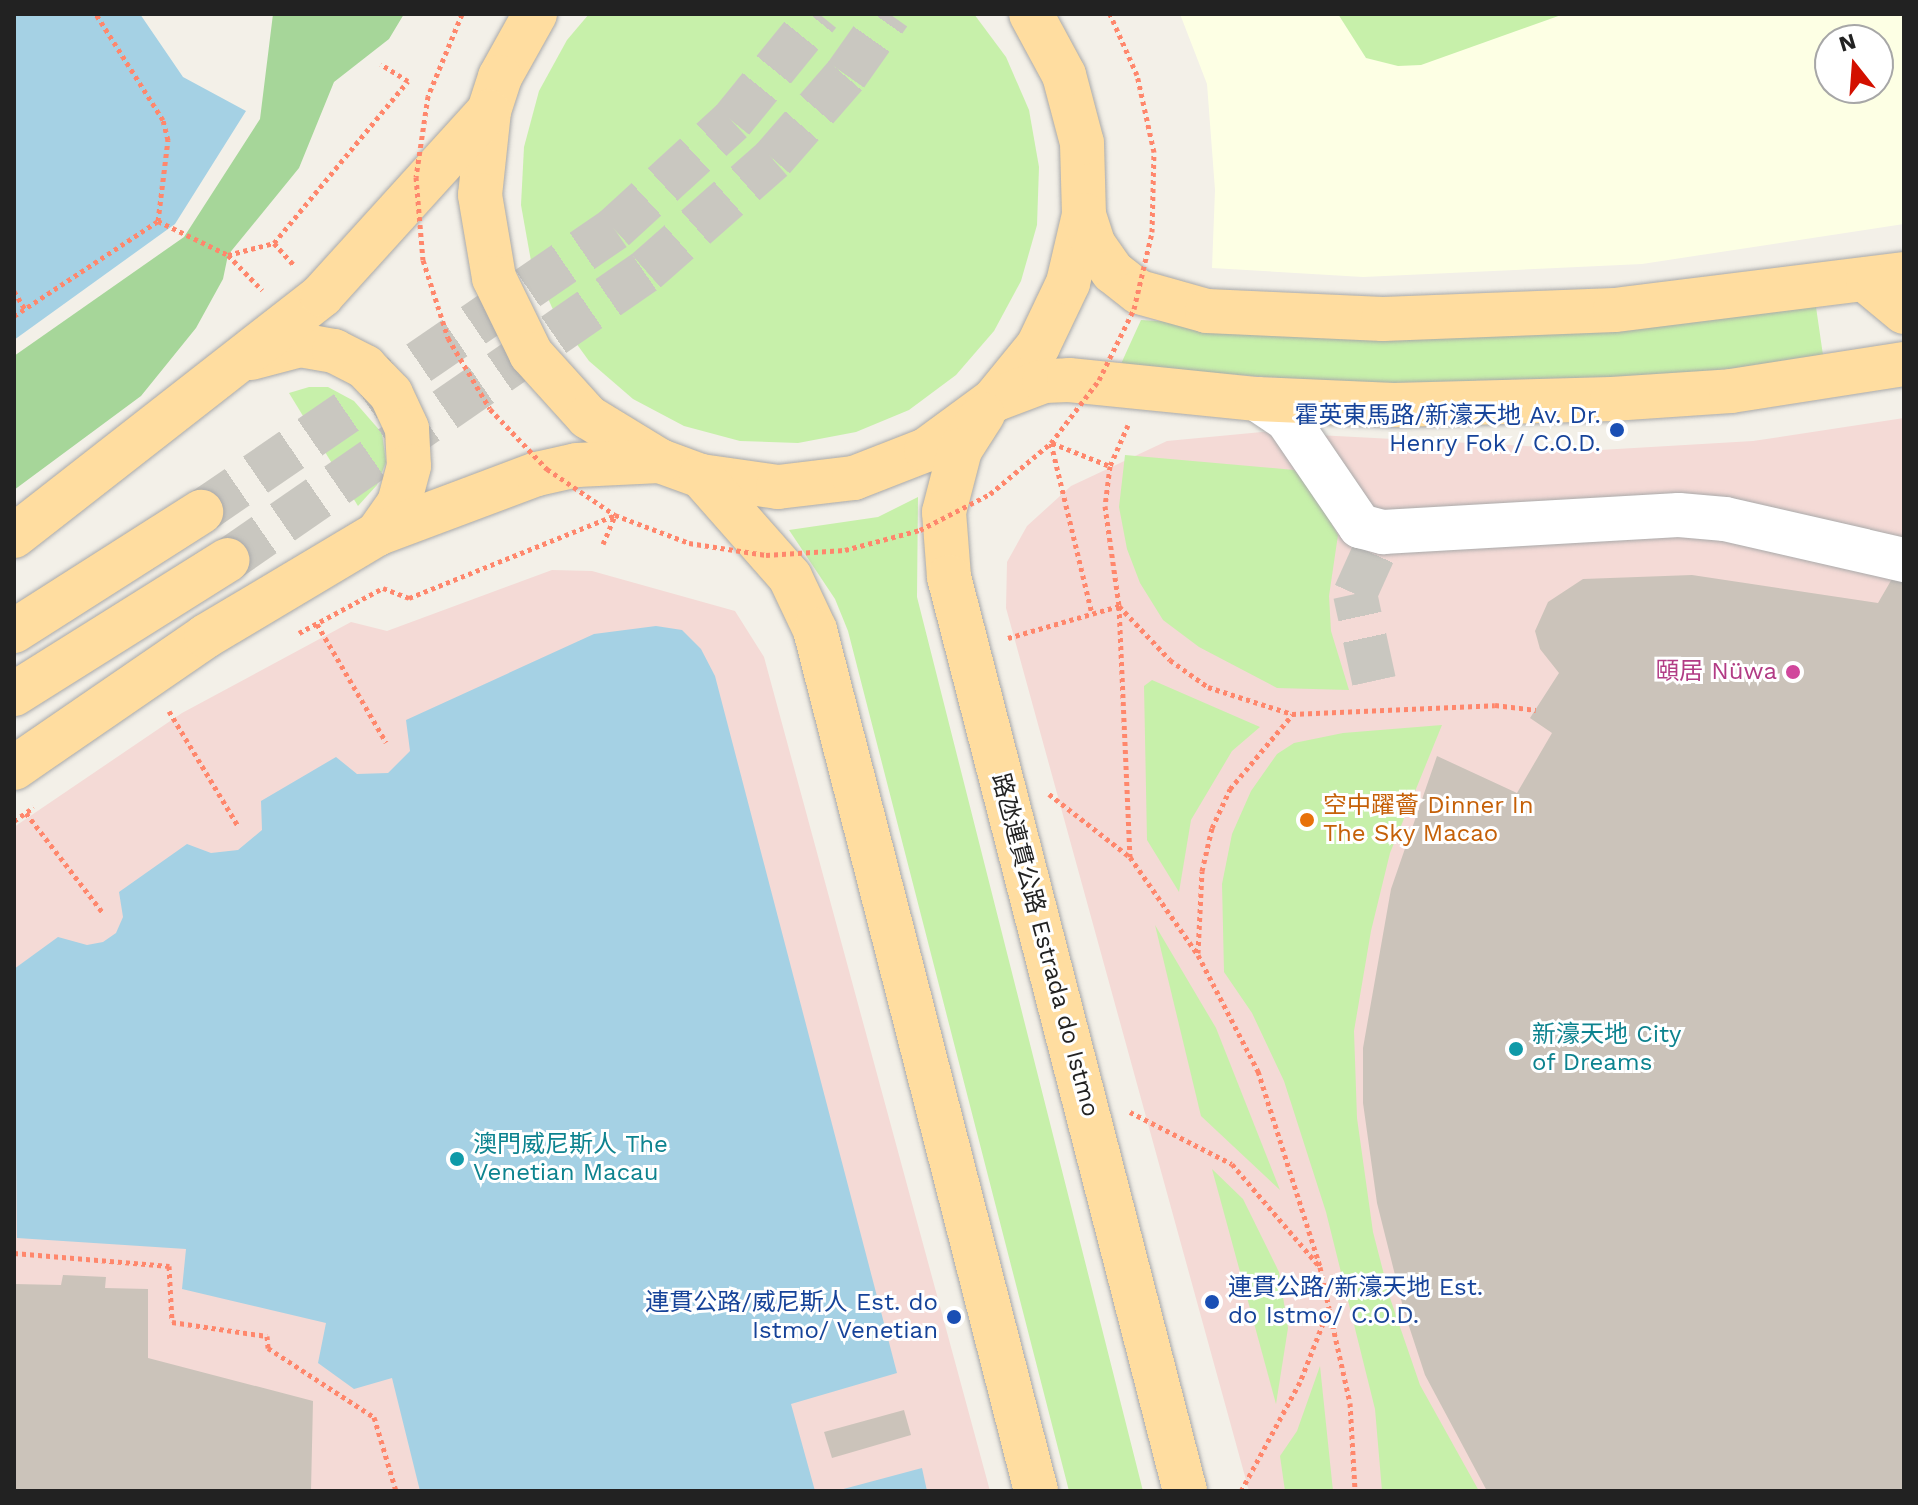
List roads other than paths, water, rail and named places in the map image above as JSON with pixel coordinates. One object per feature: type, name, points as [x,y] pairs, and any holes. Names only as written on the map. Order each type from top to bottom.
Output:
[{"type":"main road","points":[[535,14],[505,66],[489,111],[480,195],[494,278],[531,354],[588,417],[660,461],[701,476],[778,487],[854,478],[926,450],[992,403],[1044,381],[1257,399],[1394,405],[1612,399],[1731,391],[1904,364]]},
{"type":"main road","points":[[992,403],[1044,333],[1068,283],[1084,215],[1082,143],[1064,75],[1031,14]]},
{"type":"main road","points":[[14,536],[322,295],[489,111]]},
{"type":"main road","points":[[1084,215],[1094,245],[1113,272],[1139,292],[1207,311],[1383,319],[1615,310],[1886,278],[1904,312]]},
{"type":"main road","points":[[234,366],[265,350],[288,347],[334,351],[365,367],[391,394],[407,429],[409,466],[399,503],[377,534]]},
{"type":"main road","name":"路氹連貫公路 Estrada do Istmo","points":[[992,403],[960,450],[944,512],[949,577],[1185,1491]]},
{"type":"main road","points":[[14,768],[206,636],[377,534],[537,474],[577,465],[660,461]]},
{"type":"main road","points":[[701,476],[790,577],[815,630],[1036,1491]]},
{"type":"main road","points":[[14,631],[201,512]]},
{"type":"main road","points":[[14,694],[228,560]]},
{"type":"lane","points":[[1257,399],[1287,419],[1343,509],[1360,526],[1371,529],[1679,515],[1739,521],[1904,560]]},
{"type":"water","points":[[14,14],[140,14],[183,77],[246,111],[175,224],[14,340]]},
{"type":"water","name":"澳門威尼斯人 The Venetian Macau","points":[[656,626],[682,630],[701,649],[715,676],[897,1373],[791,1404],[815,1491],[420,1491],[392,1378],[354,1389],[318,1363],[326,1323],[182,1289],[186,1249],[17,1238],[14,969],[58,937],[87,945],[103,942],[116,933],[123,917],[119,892],[187,844],[211,853],[238,850],[262,830],[261,801],[336,757],[357,774],[388,773],[410,751],[406,720],[594,634]]},
{"type":"water","points":[[922,1468],[927,1491],[836,1491]]},
{"type":"tunnel","points":[[201,512],[614,229],[732,121],[819,14]]},
{"type":"tunnel","points":[[228,560],[646,271],[773,159],[846,75],[889,14]]},
{"type":"tunnel","points":[[1374,681],[1355,594],[1383,532]]},
{"type":"place","name":"霍英東馬路/新濠天地 Av. Dr. Henry Fok / C.O.D.","points":[[1617,430]]},
{"type":"place","name":"頤居 Nüwa","points":[[1793,672]]},
{"type":"place","name":"空中躍薈 Dinner In The Sky Macao","points":[[1307,820]]},
{"type":"place","name":"新濠天地 City of Dreams","points":[[1516,1049]]},
{"type":"place","name":"澳門威尼斯人 The Venetian Macau","points":[[457,1159]]},
{"type":"place","name":"連貫公路/新濠天地 Est. do Istmo/ C.O.D.","points":[[1212,1302]]},
{"type":"place","name":"連貫公路/威尼斯人 Est. do Istmo/ Venetian","points":[[954,1317]]}]
